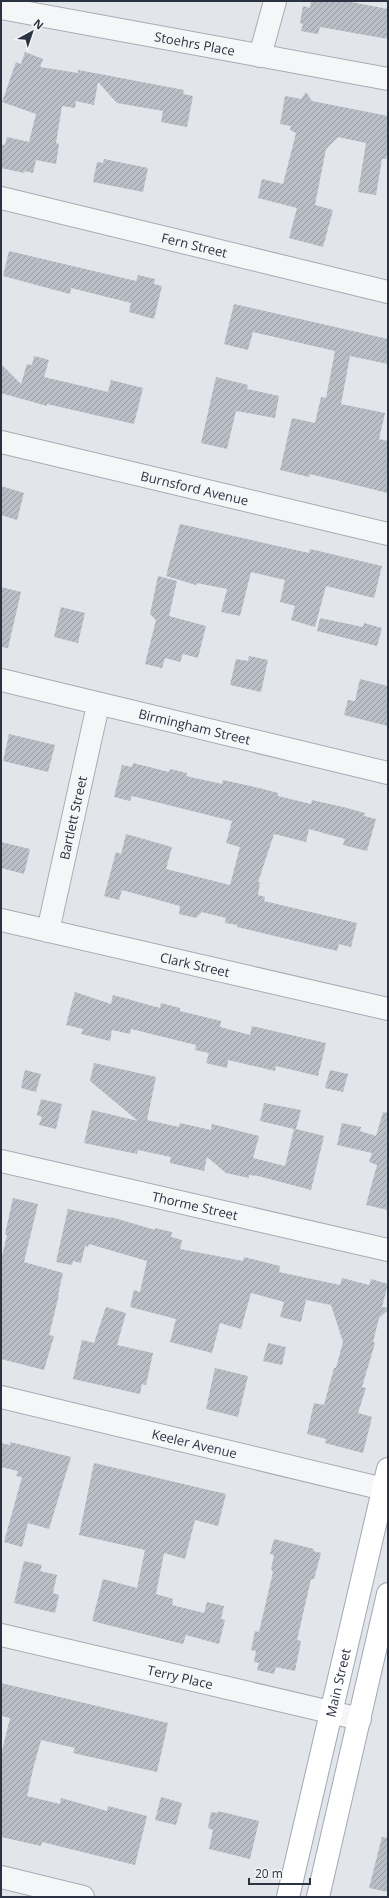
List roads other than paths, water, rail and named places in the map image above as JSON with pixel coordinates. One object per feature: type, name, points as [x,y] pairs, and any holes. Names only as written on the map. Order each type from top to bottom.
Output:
[{"type":"main road","name":"Main Street","points":[[288,1897],[386,1482]]},
{"type":"main road","points":[[318,1897],[388,1594]]},
{"type":"street","points":[[260,56],[275,1]]},
{"type":"street","name":"Stoehrs Place","points":[[1,8],[388,79]]},
{"type":"street","name":"Fern Street","points":[[1,198],[388,292]]},
{"type":"street","name":"Burnsford Avenue","points":[[1,442],[388,534]]},
{"type":"street","name":"Birmingham Street","points":[[1,680],[388,773]]},
{"type":"street","name":"Bartlett Street","points":[[48,931],[98,704]]},
{"type":"street","name":"Clark Street","points":[[1,920],[388,1009]]},
{"type":"street","name":"Thorme Street","points":[[1,1161],[388,1250]]},
{"type":"street","name":"Keeler Avenue","points":[[1,1397],[386,1482]]},
{"type":"street","name":"Terry Place","points":[[1,1635],[360,1718]]},
{"type":"street","points":[[1,1877],[83,1897]]}]
